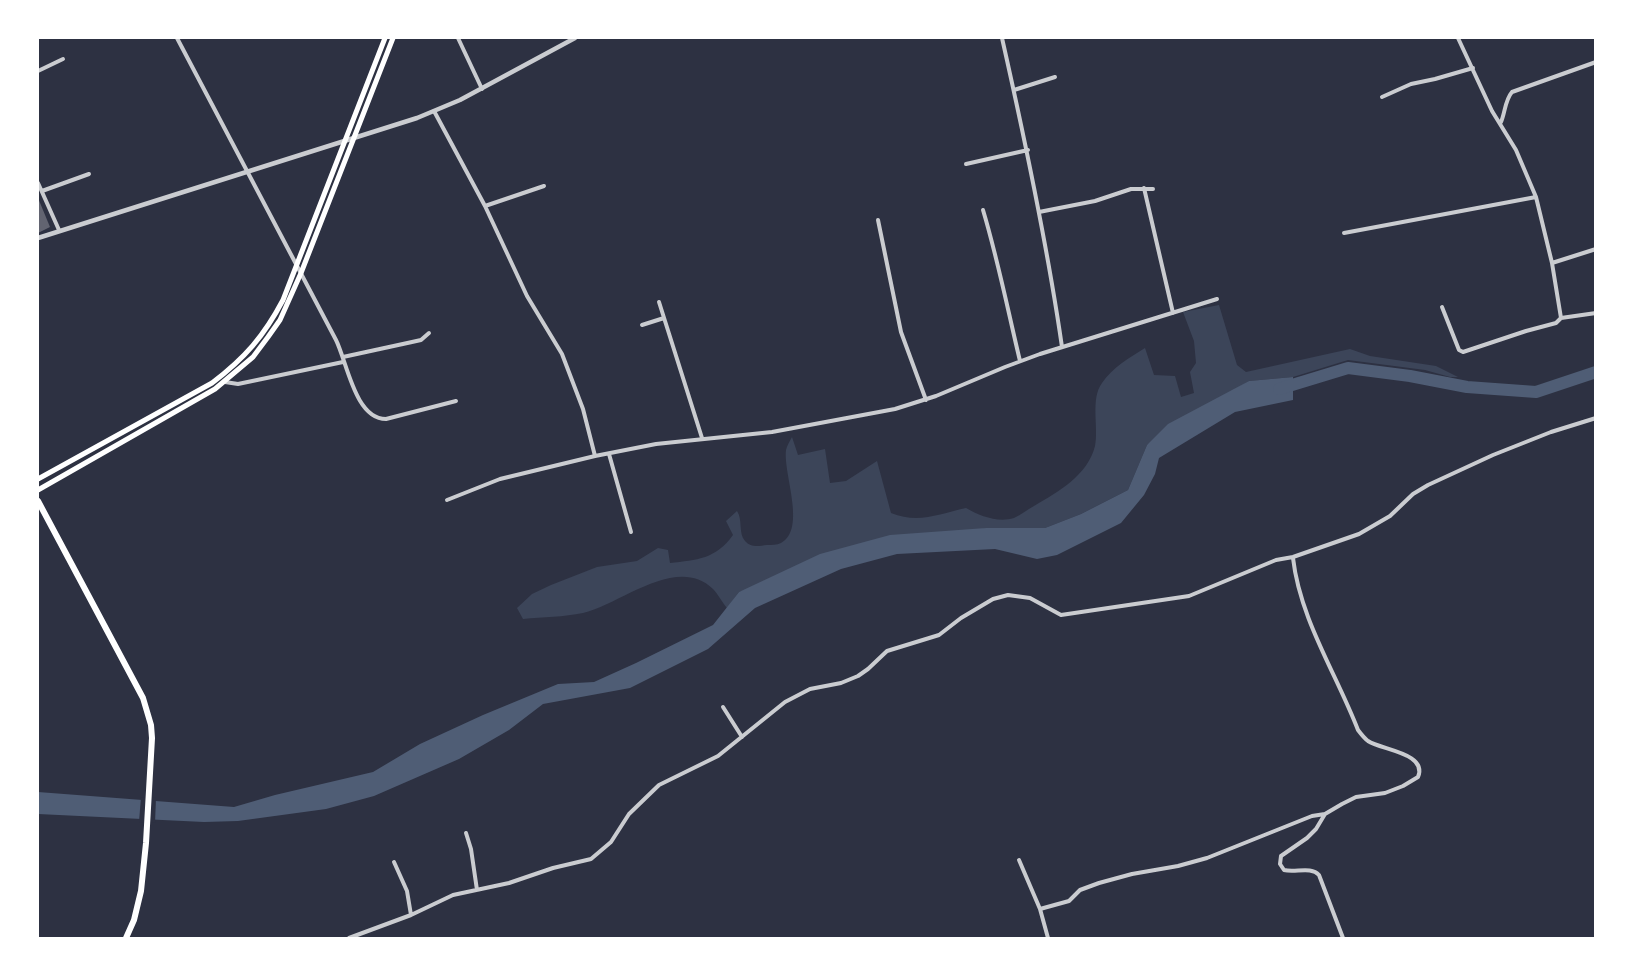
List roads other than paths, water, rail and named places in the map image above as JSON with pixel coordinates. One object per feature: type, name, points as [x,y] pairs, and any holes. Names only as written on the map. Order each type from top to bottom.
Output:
[{"type":"highway","points":[[38,501],[143,698],[151,725],[150,778],[141,891],[134,920],[126,939]]},
{"type":"main road","points":[[38,479],[212,383],[230,369],[262,336],[283,300],[386,38]]},
{"type":"main road","points":[[38,490],[215,389],[253,357],[280,320],[301,273],[393,38]]},
{"type":"street","points":[[177,38],[340,348],[359,397],[368,411],[377,418],[386,419],[456,401]]},
{"type":"street","points":[[458,38],[482,89]]},
{"type":"street","points":[[38,238],[434,111],[482,89],[575,38]]},
{"type":"street","points":[[1003,38],[1028,150],[1051,272],[1062,347]]},
{"type":"street","points":[[1458,38],[1492,111],[1516,150],[1536,197],[1552,262],[1560,318]]},
{"type":"street","points":[[38,71],[63,59]]},
{"type":"street","points":[[1500,123],[1505,112],[1507,98],[1512,92],[1596,62]]},
{"type":"street","points":[[1382,97],[1411,84],[1473,68]]},
{"type":"street","points":[[1014,90],[1055,77]]},
{"type":"street","points":[[434,111],[485,206],[527,297],[566,363],[583,409],[595,456]]},
{"type":"street","points":[[966,164],[1028,150]]},
{"type":"street","points":[[42,191],[89,174]]},
{"type":"street","points":[[38,183],[59,230]]},
{"type":"street","points":[[485,206],[544,186]]},
{"type":"street","points":[[1039,212],[1095,201],[1131,189],[1153,189]]},
{"type":"street","points":[[1144,189],[1173,313]]},
{"type":"street","points":[[1344,233],[1536,197]]},
{"type":"street","points":[[982,210],[998,264],[1020,361]]},
{"type":"street","points":[[878,220],[901,332],[926,400]]},
{"type":"street","points":[[1552,262],[1596,249]]},
{"type":"street","points":[[447,500],[500,479],[595,456],[656,444],[761,434],[877,414],[926,400],[1020,361],[1216,299]]},
{"type":"street","points":[[659,302],[703,438]]},
{"type":"street","points":[[1442,307],[1459,350],[1463,352],[1556,323],[1560,318],[1596,313]]},
{"type":"street","points":[[642,325],[664,318]]},
{"type":"street","points":[[225,381],[238,384],[421,340],[429,333]]},
{"type":"street","points":[[349,939],[411,915],[446,897],[591,859],[611,842],[629,814],[658,785],[718,756],[794,696],[810,689],[858,676],[887,651],[939,635],[978,607],[1003,595],[1030,598],[1061,615],[1189,596],[1276,560],[1332,544],[1373,527],[1390,516],[1413,494],[1428,484],[1551,432],[1596,418]]},
{"type":"street","points":[[609,454],[631,532]]},
{"type":"street","points":[[1040,909],[1069,901],[1080,890],[1099,883],[1207,858],[1312,816],[1325,814],[1356,797],[1385,793],[1418,777],[1420,768],[1417,762],[1400,752],[1366,740],[1358,730],[1302,601],[1293,557]]},
{"type":"street","points":[[723,707],[742,737]]},
{"type":"street","points":[[1325,814],[1316,829],[1307,838],[1283,852],[1280,860],[1284,870],[1316,871],[1343,939]]},
{"type":"street","points":[[466,833],[471,849],[477,890]]},
{"type":"street","points":[[1019,860],[1040,909],[1048,939]]},
{"type":"street","points":[[394,862],[407,891],[411,915]]},
{"type":"waterway","points":[[1279,389],[1348,368],[1410,376],[1467,387],[1536,392],[1596,372]]}]
